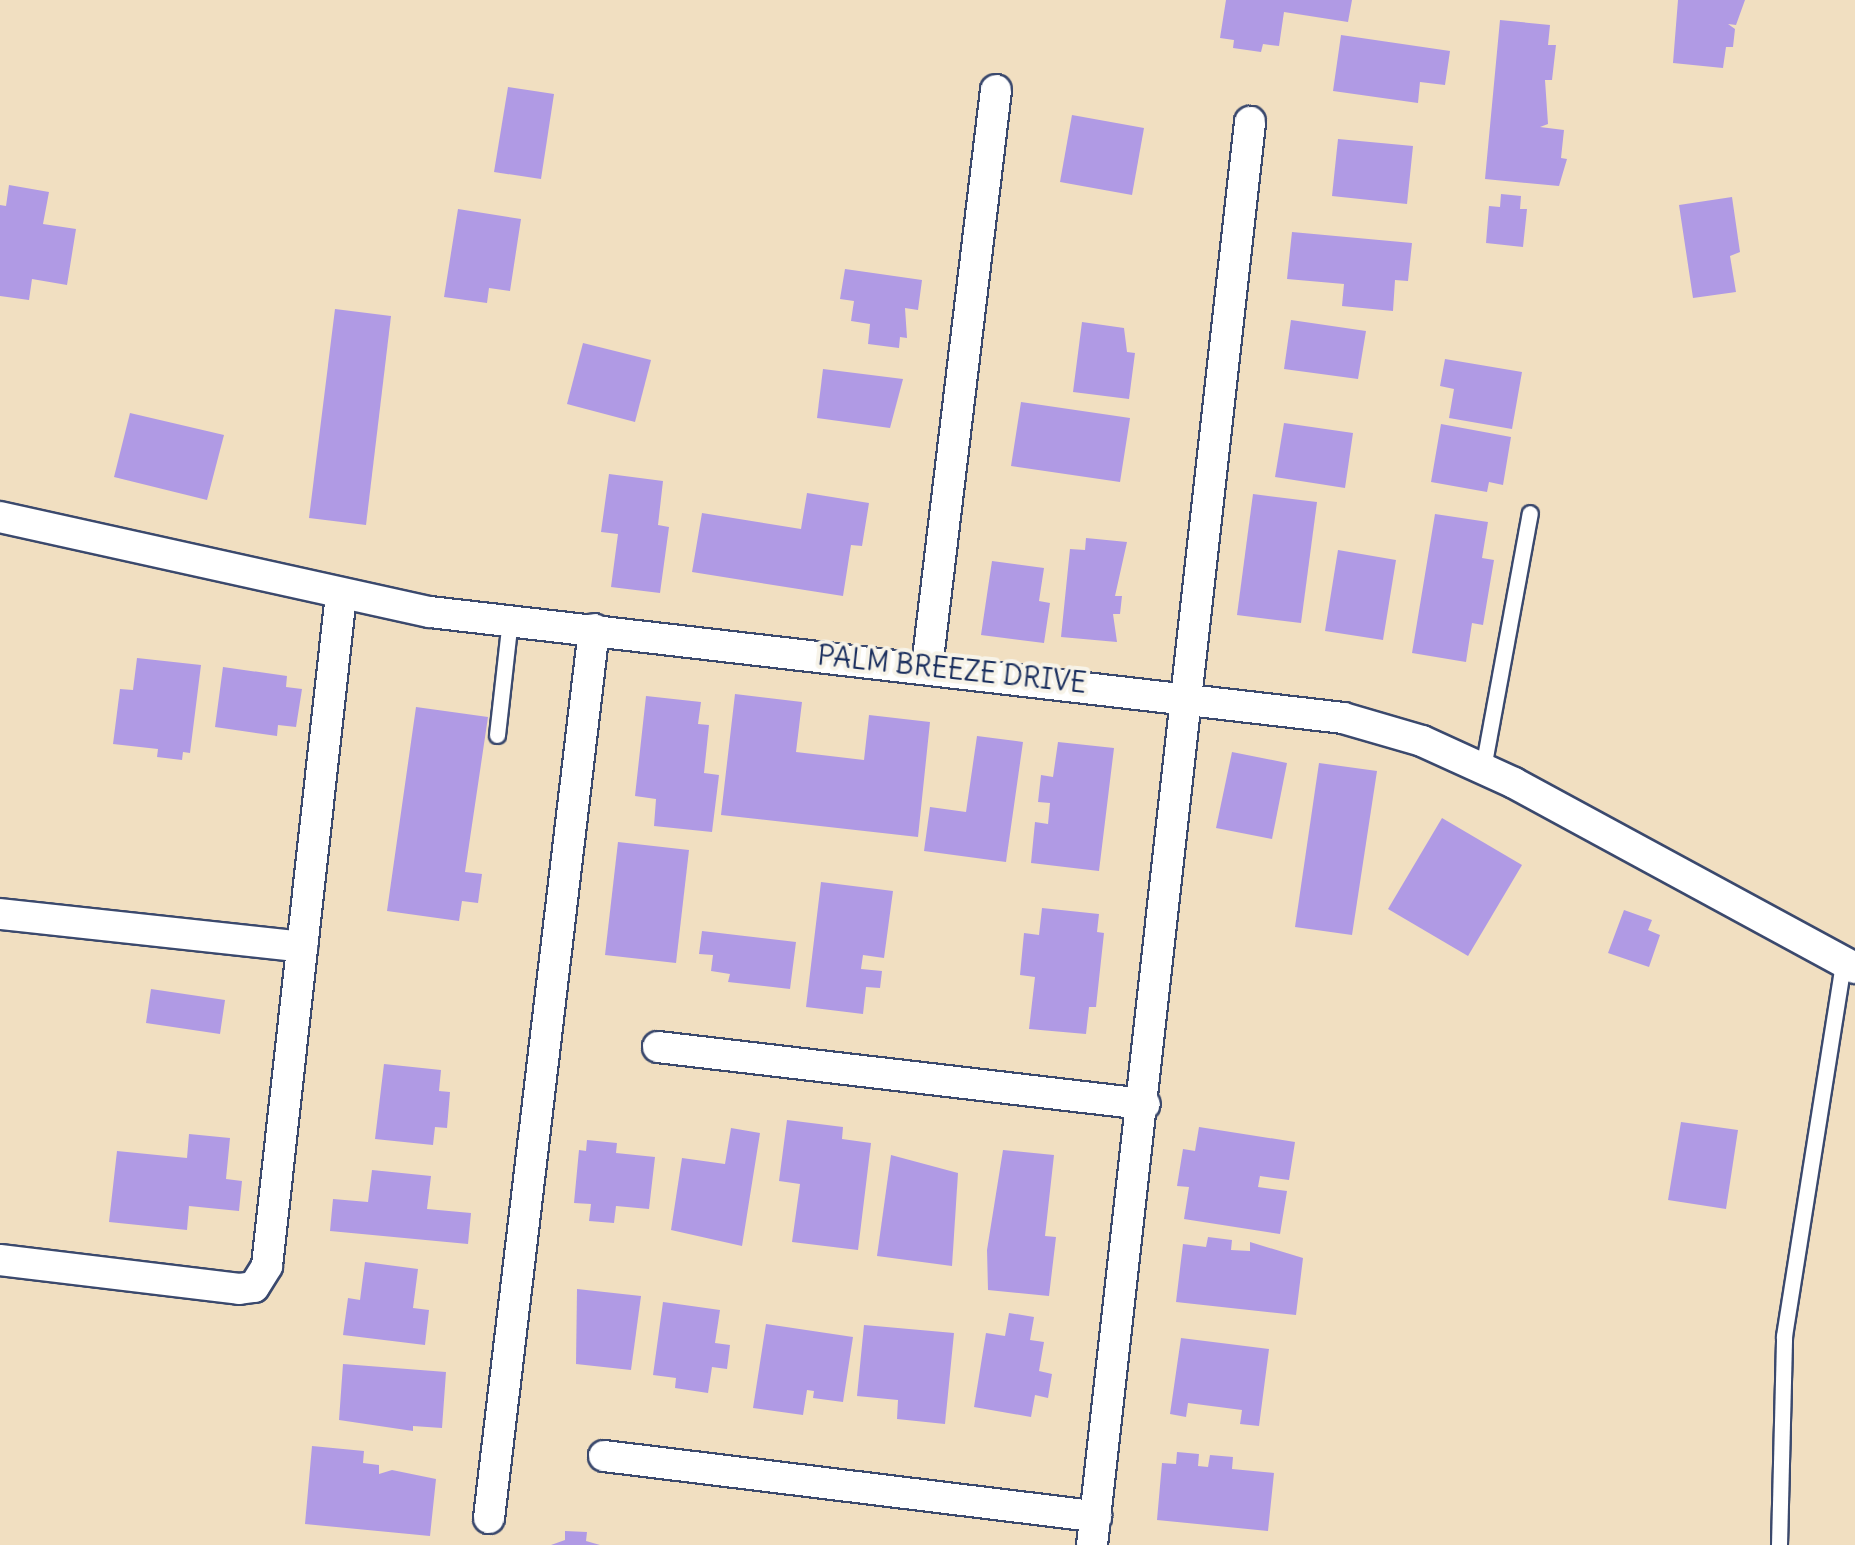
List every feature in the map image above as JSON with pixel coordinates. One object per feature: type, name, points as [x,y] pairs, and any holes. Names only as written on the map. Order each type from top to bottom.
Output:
[{"type":"street","points":[[927,667],[996,90]]},
{"type":"street","points":[[604,1456],[1094,1530],[1250,122]]},
{"type":"street","name":"PALM BREEZE DRIVE","points":[[0,518],[341,596],[510,620],[1186,696],[1343,718],[1422,741],[1484,768],[1849,965]]},
{"type":"street","points":[[0,1260],[254,1287],[268,1266],[341,596]]},
{"type":"street","points":[[489,1518],[594,629]]},
{"type":"street","points":[[0,914],[302,947]]},
{"type":"street","points":[[658,1048],[1144,1104]]},
{"type":"lane","points":[[1484,768],[1530,513]]},
{"type":"lane","points":[[497,735],[510,620]]},
{"type":"lane","points":[[1780,1545],[1784,1336],[1849,965]]},
{"type":"building","points":[[1226,0],[1352,0],[1348,22],[1284,12],[1279,46],[1263,44],[1261,52],[1233,48],[1234,40],[1220,38]]},
{"type":"building","points":[[1678,0],[1745,0],[1736,25],[1728,24],[1735,29],[1733,47],[1726,47],[1723,68],[1673,63]]},
{"type":"building","points":[[1500,20],[1550,25],[1548,45],[1556,45],[1552,80],[1545,80],[1548,124],[1540,127],[1564,130],[1561,158],[1567,159],[1559,186],[1485,179]]},
{"type":"building","points":[[1341,35],[1450,51],[1445,85],[1420,82],[1418,103],[1333,91]]},
{"type":"building","points":[[508,87],[554,94],[541,179],[494,172]]},
{"type":"building","points":[[1072,115],[1144,128],[1132,195],[1060,182]]},
{"type":"building","points":[[1338,139],[1413,146],[1407,204],[1332,196]]},
{"type":"building","points":[[9,185],[49,192],[43,224],[76,229],[67,285],[32,279],[29,300],[0,296],[0,205],[6,206]]},
{"type":"building","points":[[1501,194],[1521,196],[1520,209],[1527,209],[1523,247],[1486,243],[1489,206],[1500,207]]},
{"type":"building","points":[[1732,197],[1740,252],[1730,256],[1736,292],[1693,298],[1679,205]]},
{"type":"building","points":[[458,209],[521,219],[510,291],[489,288],[487,303],[444,297]]},
{"type":"building","points":[[1292,232],[1412,243],[1408,281],[1395,280],[1393,311],[1342,306],[1344,284],[1287,279]]},
{"type":"building","points":[[845,269],[922,280],[918,310],[905,308],[907,338],[900,337],[899,348],[868,344],[870,324],[851,321],[854,301],[840,299]]},
{"type":"building","points":[[335,309],[391,316],[366,525],[309,518]]},
{"type":"building","points":[[1291,320],[1366,331],[1358,379],[1284,369]]},
{"type":"building","points":[[1082,322],[1124,328],[1127,352],[1135,353],[1129,399],[1073,392]]},
{"type":"building","points":[[583,343],[651,360],[635,422],[567,404]]},
{"type":"building","points":[[1445,359],[1522,372],[1512,429],[1449,418],[1454,389],[1440,386]]},
{"type":"building","points":[[823,369],[903,379],[890,428],[817,418]]},
{"type":"building","points":[[1021,402],[1130,418],[1120,482],[1011,466]]},
{"type":"building","points":[[130,413],[224,435],[207,500],[114,477]]},
{"type":"building","points":[[1284,423],[1353,433],[1345,488],[1275,477]]},
{"type":"building","points":[[1441,424],[1511,437],[1503,485],[1489,482],[1487,492],[1431,482]]},
{"type":"building","points":[[609,474],[663,481],[658,525],[669,527],[660,593],[611,587],[618,534],[601,532]]},
{"type":"building","points":[[807,493],[869,503],[862,546],[851,545],[843,596],[692,572],[702,513],[801,529]]},
{"type":"building","points":[[1253,494],[1317,502],[1301,623],[1237,615]]},
{"type":"building","points":[[1435,514],[1488,522],[1482,558],[1494,560],[1483,625],[1472,623],[1466,662],[1412,653]]},
{"type":"building","points":[[1086,538],[1127,542],[1115,596],[1122,596],[1120,614],[1113,614],[1117,642],[1061,637],[1070,549],[1085,550]]},
{"type":"building","points":[[1338,550],[1396,560],[1383,640],[1325,631]]},
{"type":"building","points":[[992,561],[1044,568],[1039,601],[1050,603],[1044,643],[981,635]]},
{"type":"building","points":[[137,658],[201,665],[190,753],[183,752],[182,760],[157,757],[158,749],[113,744],[120,689],[133,690]]},
{"type":"building","points":[[223,667],[287,676],[286,687],[302,689],[296,727],[278,725],[277,736],[215,727]]},
{"type":"building","points":[[735,694],[802,702],[796,752],[864,760],[869,715],[930,722],[918,837],[721,815]]},
{"type":"building","points":[[646,696],[701,702],[698,724],[709,725],[704,773],[719,775],[712,832],[654,826],[656,799],[635,796]]},
{"type":"building","points":[[416,707],[488,717],[465,872],[482,874],[478,903],[462,901],[459,921],[387,911]]},
{"type":"building","points":[[977,736],[1023,742],[1006,862],[924,851],[930,807],[966,812]]},
{"type":"building","points":[[1058,742],[1114,748],[1099,871],[1031,863],[1035,822],[1048,824],[1050,803],[1038,802],[1041,775],[1053,777]]},
{"type":"building","points":[[1232,752],[1287,763],[1272,839],[1216,828]]},
{"type":"building","points":[[1319,763],[1377,771],[1352,935],[1295,927]]},
{"type":"building","points":[[1442,818],[1522,865],[1468,956],[1388,909]]},
{"type":"building","points":[[618,842],[689,850],[676,963],[605,955]]},
{"type":"building","points":[[821,882],[893,891],[884,958],[863,955],[861,969],[882,971],[880,988],[866,987],[863,1014],[806,1007]]},
{"type":"building","points":[[1042,908],[1099,914],[1097,932],[1104,933],[1096,1007],[1089,1007],[1086,1034],[1029,1029],[1035,977],[1020,975],[1024,933],[1039,935]]},
{"type":"building","points":[[1624,910],[1652,920],[1648,930],[1660,935],[1649,967],[1608,953]]},
{"type":"building","points":[[702,931],[796,942],[790,989],[728,982],[730,974],[711,971],[713,955],[699,954]]},
{"type":"building","points":[[151,989],[225,1000],[220,1034],[146,1023]]},
{"type":"building","points":[[384,1064],[441,1070],[439,1091],[450,1092],[447,1128],[435,1127],[433,1145],[375,1139]]},
{"type":"building","points":[[787,1120],[843,1127],[842,1139],[871,1143],[858,1250],[792,1242],[800,1184],[779,1181]]},
{"type":"building","points":[[1681,1122],[1738,1130],[1726,1209],[1668,1200]]},
{"type":"building","points":[[1199,1127],[1295,1142],[1289,1180],[1260,1176],[1258,1187],[1287,1191],[1280,1234],[1184,1219],[1189,1187],[1177,1186],[1183,1149],[1195,1151]]},
{"type":"building","points":[[731,1128],[760,1133],[742,1246],[671,1230],[682,1158],[725,1164]]},
{"type":"building","points":[[189,1134],[230,1138],[226,1179],[242,1181],[239,1211],[189,1206],[187,1230],[109,1222],[117,1151],[187,1158]]},
{"type":"building","points":[[587,1140],[617,1143],[616,1153],[655,1157],[649,1209],[616,1206],[614,1223],[589,1221],[591,1204],[574,1203],[579,1150],[586,1151]]},
{"type":"building","points":[[1003,1150],[1054,1155],[1045,1236],[1056,1237],[1049,1296],[988,1290],[987,1250]]},
{"type":"building","points":[[891,1155],[958,1173],[952,1266],[877,1256]]},
{"type":"building","points":[[372,1170],[431,1176],[427,1209],[471,1213],[468,1244],[330,1231],[333,1199],[368,1202]]},
{"type":"building","points":[[1208,1237],[1232,1240],[1231,1250],[1250,1251],[1250,1242],[1303,1258],[1296,1315],[1176,1302],[1183,1244],[1206,1247]]},
{"type":"building","points":[[365,1262],[418,1269],[413,1308],[429,1310],[425,1345],[343,1335],[348,1298],[360,1300]]},
{"type":"building","points":[[577,1289],[641,1296],[631,1370],[576,1364]]},
{"type":"building","points":[[663,1302],[720,1310],[715,1343],[730,1345],[727,1369],[712,1367],[708,1393],[675,1388],[676,1378],[653,1375]]},
{"type":"building","points":[[1009,1313],[1034,1317],[1030,1340],[1044,1342],[1039,1371],[1052,1374],[1048,1398],[1035,1395],[1031,1417],[974,1407],[986,1333],[1005,1336]]},
{"type":"building","points":[[766,1324],[853,1337],[843,1402],[813,1398],[814,1391],[807,1390],[803,1415],[753,1408]]},
{"type":"building","points":[[864,1325],[954,1333],[945,1424],[897,1419],[898,1400],[857,1396]]},
{"type":"building","points":[[1181,1338],[1269,1349],[1259,1426],[1240,1424],[1242,1410],[1188,1403],[1186,1417],[1170,1414]]},
{"type":"building","points":[[343,1364],[446,1372],[442,1428],[413,1426],[413,1431],[339,1420]]},
{"type":"building","points":[[312,1446],[364,1451],[363,1463],[379,1465],[379,1474],[392,1470],[436,1479],[430,1536],[305,1524]]},
{"type":"building","points":[[1177,1452],[1199,1454],[1198,1466],[1208,1467],[1210,1455],[1233,1457],[1232,1469],[1274,1473],[1268,1531],[1157,1520],[1162,1463],[1176,1464]]},
{"type":"building","points":[[565,1531],[587,1532],[586,1541],[600,1545],[551,1545],[565,1540]]}]
